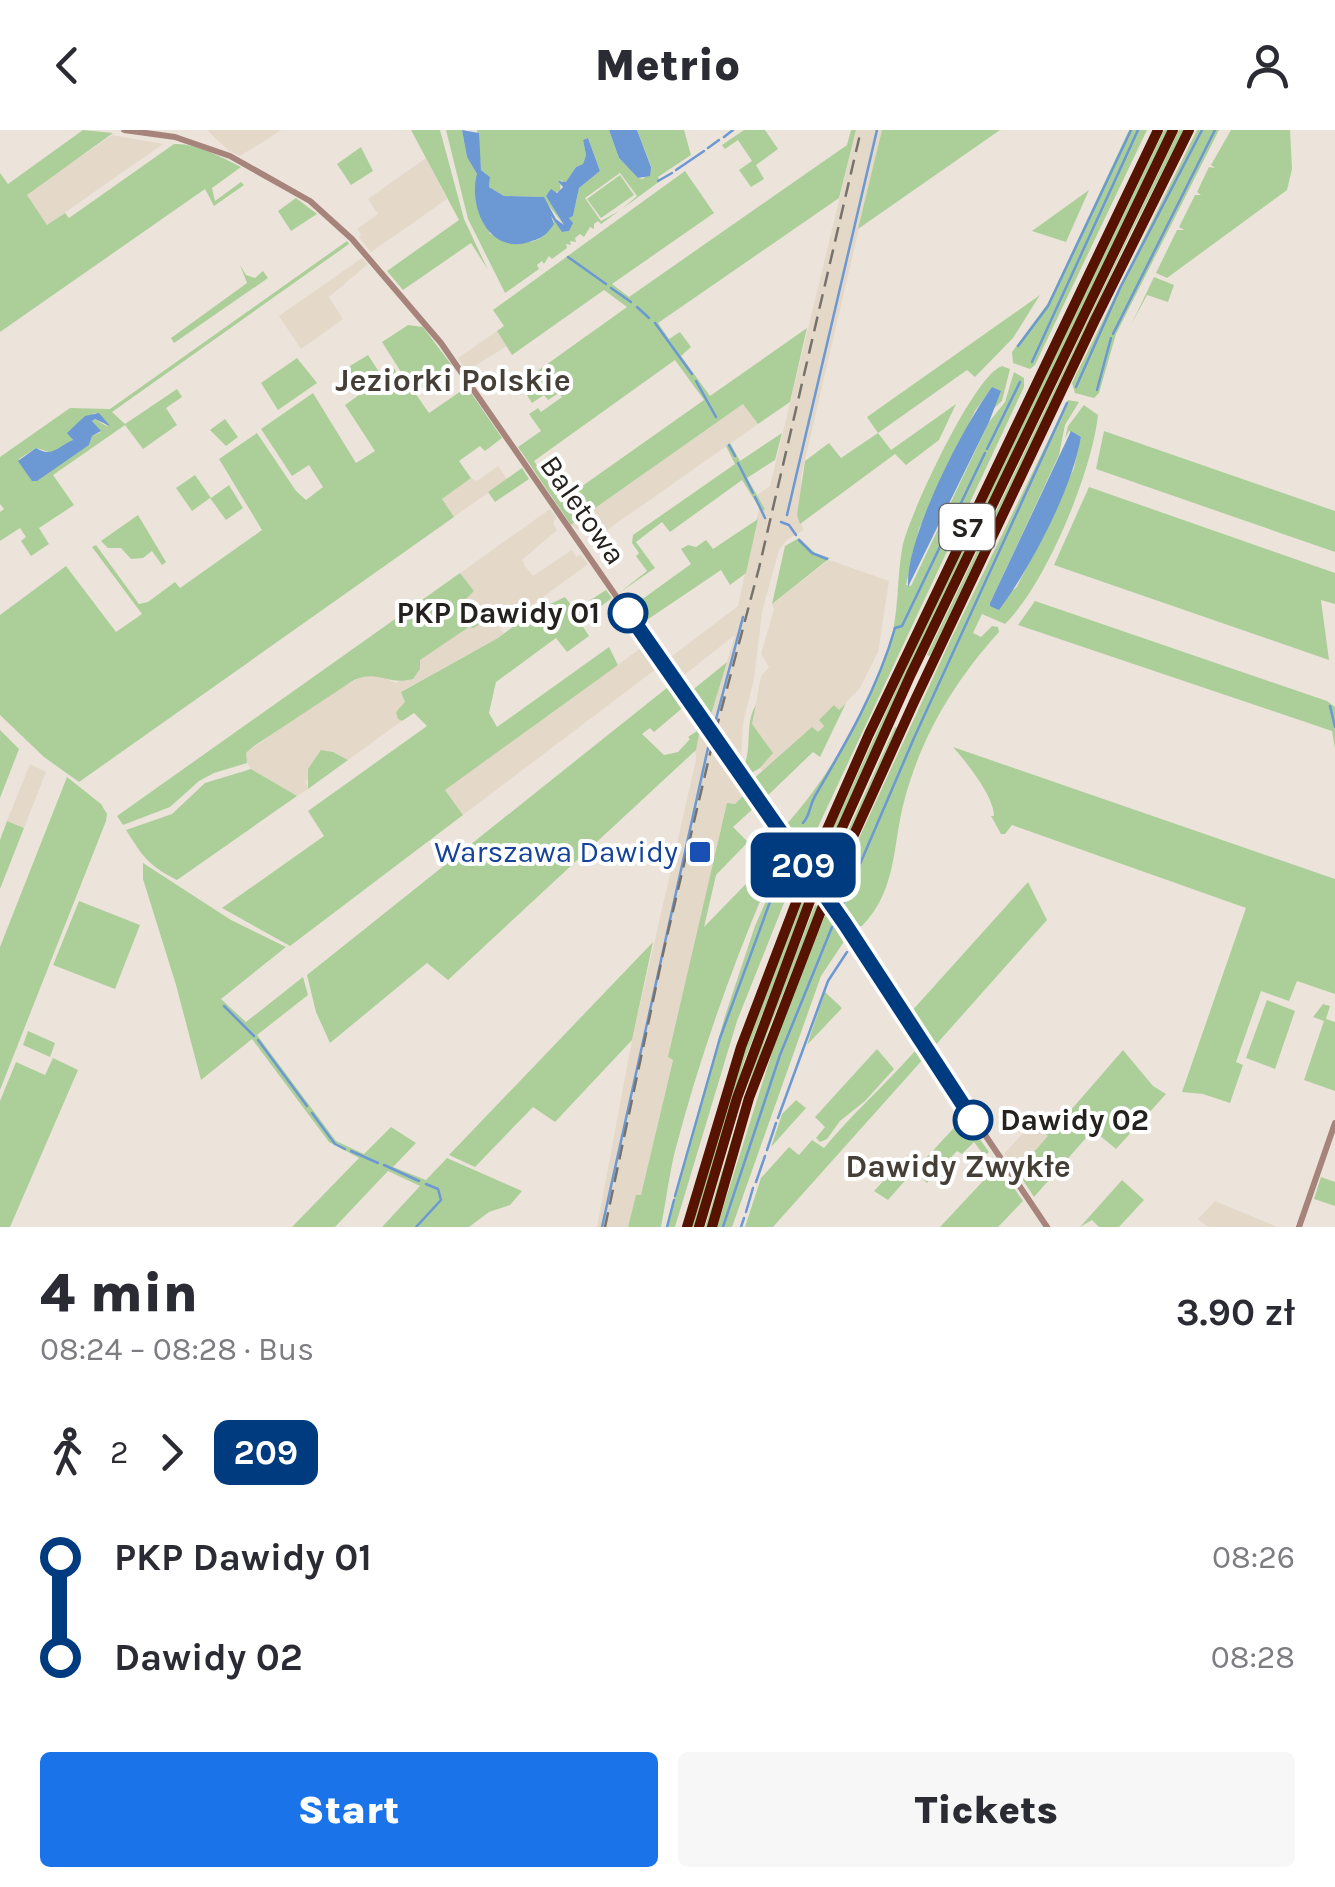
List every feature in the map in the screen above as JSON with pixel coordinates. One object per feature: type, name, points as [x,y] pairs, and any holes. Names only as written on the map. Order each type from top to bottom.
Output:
[{"type":"highway","name":"S7","points":[[687,1227],[741,1047],[808,874],[878,717],[1158,130]]},
{"type":"highway","points":[[698,1227],[737,1098],[817,884],[960,572],[1173,130]]},
{"type":"highway","name":"S7","points":[[712,1227],[749,1098],[826,898],[940,646],[1189,130]]},
{"type":"highway","points":[[888,726],[940,646]]},
{"type":"street","name":"Baletowa","points":[[124,130],[206,146],[296,192],[340,226],[410,304],[442,343],[845,924],[990,1147],[1047,1227]]},
{"type":"street","points":[[1299,1227],[1335,1123]]},
{"type":"shaded area","points":[[207,130],[279,130],[280,131],[240,156]]},
{"type":"shaded area","points":[[856,130],[882,130],[801,477],[797,515],[804,530],[779,550],[762,612],[741,757],[737,759],[709,721],[735,635],[679,679],[672,670],[672,656],[738,606],[759,508],[762,512],[765,509],[757,495],[770,486]]},
{"type":"shaded area","points":[[112,135],[163,144],[47,225],[26,195]]},
{"type":"shaded area","points":[[426,158],[447,199],[371,252],[357,229],[378,214],[368,199]]},
{"type":"shaded area","points":[[362,258],[368,264],[329,297],[343,319],[301,349],[279,316]]},
{"type":"shaded area","points":[[497,331],[507,346],[467,371],[458,358]]},
{"type":"shaded area","points":[[743,404],[758,424],[607,530],[604,527],[597,531],[592,526],[583,533],[571,525]]},
{"type":"shaded area","points":[[498,466],[507,479],[454,517],[441,499],[471,478],[477,481]]},
{"type":"shaded area","points":[[550,509],[556,517],[553,524],[557,530],[522,560],[525,566],[533,576],[572,550],[588,564],[500,629],[504,633],[498,638],[402,691],[405,702],[398,719],[402,721],[348,760],[333,752],[306,781],[308,789],[297,796],[251,769],[246,753],[324,697],[365,675],[396,683],[420,660],[469,627],[482,623],[485,617],[475,623],[461,603],[474,591],[460,573]]},
{"type":"shaded area","points":[[829,560],[889,581],[878,652],[860,688],[771,780],[760,768],[767,745],[752,724],[761,676],[769,667],[761,654],[774,609],[772,604]]},
{"type":"shaded area","points":[[641,648],[656,669],[463,815],[445,790]]},
{"type":"shaded area","points":[[701,730],[752,800],[720,831],[716,875],[641,1196],[636,1196],[628,1227],[597,1227],[632,1040],[696,760],[695,742]]},
{"type":"shaded area","points":[[30,764],[46,772],[24,828],[7,821]]},
{"type":"shaded area","points":[[1033,1122],[1049,1135],[1017,1171],[1004,1154]]},
{"type":"shaded area","points":[[1215,1201],[1277,1227],[1208,1227],[1198,1219]]},
{"type":"green space","points":[[83,130],[113,133],[27,195],[47,225],[65,213],[69,218],[174,144],[200,148],[241,167],[212,188],[215,201],[241,182],[244,185],[214,206],[205,189],[0,332],[0,173],[8,184]]},
{"type":"green space","points":[[411,130],[440,130],[464,219],[488,270],[471,243],[403,290],[387,271],[459,220]]},
{"type":"green space","points":[[446,130],[462,130],[467,157],[477,174],[477,192],[490,234],[525,242],[547,233],[554,224],[552,216],[562,232],[569,231],[569,221],[556,198],[573,216],[579,188],[600,171],[588,138],[583,140],[583,164],[576,167],[566,183],[561,180],[560,191],[546,195],[564,225],[542,197],[504,196],[489,187],[490,177],[481,170],[477,130],[609,130],[619,158],[643,179],[651,166],[637,130],[684,130],[691,155],[658,177],[660,181],[622,209],[637,196],[620,173],[585,198],[601,221],[619,211],[601,224],[598,221],[584,237],[580,234],[575,238],[576,242],[570,241],[571,245],[566,244],[567,248],[552,259],[549,256],[544,264],[542,261],[537,265],[539,269],[505,293],[468,219]]},
{"type":"green space","points":[[744,130],[765,130],[778,149],[756,165],[764,179],[751,187],[739,170],[752,161],[738,140],[725,149],[722,145]]},
{"type":"green space","points":[[851,130],[856,130],[839,198],[658,323],[669,339],[680,332],[691,347],[681,356],[710,396],[807,328],[790,402],[758,424],[743,404],[571,525],[518,447],[541,431],[529,414],[538,408],[541,412],[562,397],[559,393],[548,400],[544,395],[532,403],[525,392],[520,395],[515,387],[627,307],[604,290],[512,355],[497,331],[504,326],[493,310],[685,171],[714,213],[612,284],[629,297],[847,145]],"holes":[[[675,360],[704,400],[561,501],[534,461]]]},
{"type":"green space","points":[[882,130],[1000,130],[858,229]]},
{"type":"green space","points":[[1129,130],[1147,130],[1035,365],[1030,369],[1013,363],[1012,352],[1048,303]]},
{"type":"green space","points":[[1164,130],[1168,130],[937,611],[820,866],[816,865],[934,607]]},
{"type":"green space","points":[[1179,130],[1184,130],[930,656],[927,655]]},
{"type":"green space","points":[[1197,130],[1219,130],[1116,334],[1099,393],[1094,398],[1075,393],[1072,383]]},
{"type":"green space","points":[[1231,130],[1290,130],[1292,169],[1287,190],[1167,278],[1156,273],[1177,230],[1184,230],[1179,227],[1195,195],[1201,195],[1197,192],[1209,167],[1215,168],[1211,165]]},
{"type":"green space","points":[[361,147],[373,171],[351,185],[337,164]]},
{"type":"green space","points":[[620,175],[634,195],[601,218],[587,199]]},
{"type":"green space","points":[[1089,190],[1066,242],[1032,231]]},
{"type":"green space","points":[[296,198],[317,214],[291,231],[278,211]]},
{"type":"green space","points":[[347,241],[349,244],[112,412],[125,424],[177,389],[182,397],[166,408],[177,425],[143,449],[125,425],[53,475],[74,505],[39,528],[49,544],[31,556],[21,541],[26,537],[20,528],[0,541],[0,512],[4,509],[0,504],[0,457],[70,408],[110,409]],"holes":[[[95,413],[108,427],[92,421],[101,432],[92,436],[89,445],[33,481],[19,459],[36,448],[52,453],[73,441],[69,431]]]},
{"type":"green space","points":[[240,265],[246,275],[255,278],[263,271],[268,278],[174,343],[171,338],[247,283]]},
{"type":"green space","points":[[1154,277],[1174,285],[1168,302],[1147,295],[1131,325]]},
{"type":"green space","points":[[1040,295],[1013,338],[975,377],[967,370],[878,433],[867,417]]},
{"type":"green space","points":[[408,325],[423,327],[453,367],[415,393],[429,413],[467,387],[502,438],[485,451],[480,446],[459,461],[471,478],[442,499],[454,517],[79,782],[44,757],[0,715],[0,615],[66,566],[116,632],[142,614],[92,547],[96,545],[139,604],[175,582],[180,588],[262,530],[219,459],[257,433],[306,500],[323,487],[309,465],[292,476],[261,429],[313,393],[356,463],[375,451],[345,405],[363,392],[345,369],[368,355],[381,375],[394,368],[397,374],[401,372],[382,342]]},
{"type":"green space","points":[[297,358],[317,383],[278,410],[261,383]]},
{"type":"green space","points":[[1002,366],[1010,369],[1002,401],[992,410],[1000,391],[992,387],[975,411],[919,529],[906,585],[911,586],[989,422],[1005,402],[1014,372],[1024,378],[1024,387],[803,859],[784,833],[785,826],[831,765],[868,696],[892,636],[903,544],[918,504],[960,418],[990,375]]},
{"type":"green space","points":[[1068,400],[1079,402],[1065,425],[1059,455],[990,603],[1016,588],[1074,468],[1081,437],[1069,431],[1065,438],[1068,426],[1084,405],[1098,415],[1087,466],[1065,526],[1036,582],[1005,624],[982,614],[973,633],[981,637],[992,626],[998,627],[999,632],[955,689],[931,730],[905,798],[882,897],[862,926],[852,927],[832,900],[835,890],[950,641]]},
{"type":"green space","points":[[956,404],[939,440],[906,465],[895,454],[800,524],[797,515],[805,461],[829,443],[841,458],[878,433],[891,450]]},
{"type":"green space","points":[[225,419],[238,437],[226,446],[210,430]]},
{"type":"green space","points":[[1104,431],[1335,511],[1335,552],[1096,469]]},
{"type":"green space","points":[[782,433],[775,460],[747,478],[765,509],[762,512],[742,480],[670,532],[662,522],[636,542],[655,568],[619,593],[647,571],[636,556],[639,553],[632,543],[633,535],[735,464],[726,446],[730,443],[740,461]]},
{"type":"green space","points":[[522,468],[529,479],[495,502],[488,492]]},
{"type":"green space","points":[[195,475],[211,498],[229,485],[243,508],[226,520],[210,498],[192,511],[176,488]]},
{"type":"green space","points":[[1089,487],[1335,573],[1335,604],[1321,600],[1329,660],[1054,565]]},
{"type":"green space","points":[[138,515],[166,562],[162,565],[152,551],[143,558],[131,559],[121,548],[108,548],[101,541]]},
{"type":"green space","points":[[758,519],[746,573],[730,585],[721,570],[641,624],[630,608],[691,564],[681,549],[688,545],[696,547],[706,540],[713,549]]},
{"type":"green space","points":[[799,538],[815,553],[830,558],[772,604],[785,546]]},
{"type":"green space","points":[[460,573],[474,591],[461,604],[475,623],[486,619],[420,660],[420,669],[413,679],[396,681],[370,676],[354,680],[254,746],[246,753],[247,763],[214,773],[170,807],[123,825],[117,816]]},
{"type":"green space","points":[[606,590],[612,598],[580,622],[589,636],[567,652],[556,638],[496,682],[489,713],[497,727],[609,647],[618,665],[445,790],[463,815],[290,946],[222,908],[324,836],[308,811],[427,726],[414,713],[402,721],[398,719],[396,712],[405,702],[401,692],[498,638],[531,613],[565,597],[575,610]]},
{"type":"green space","points":[[1035,601],[1327,701],[1335,707],[1335,749],[1332,731],[1018,625]]},
{"type":"green space","points":[[727,662],[709,721],[690,692]]},
{"type":"green space","points":[[668,687],[686,705],[654,732],[650,728],[642,734],[664,755],[678,752],[688,737],[700,729],[696,750],[448,980],[427,963],[330,1043],[316,1012],[307,975]]},
{"type":"green space","points":[[846,703],[820,757],[813,752],[762,801],[752,780],[812,727],[818,732],[824,726],[819,720],[834,705],[839,710]]},
{"type":"green space","points":[[756,705],[752,724],[773,753],[748,775],[743,769],[750,720]]},
{"type":"green space","points":[[897,728],[829,881],[841,846]]},
{"type":"green space","points":[[0,730],[19,749],[0,798]]},
{"type":"green space","points":[[953,747],[1335,879],[1335,994],[1297,981],[1289,1001],[1261,991],[1236,1062],[1243,1065],[1230,1103],[1182,1092],[1246,908],[1012,825],[1001,834],[984,789]]},
{"type":"green space","points":[[321,750],[348,760],[308,789],[308,769]]},
{"type":"green space","points":[[251,769],[297,796],[177,880],[147,860],[126,830],[172,814],[205,783]]},
{"type":"green space","points":[[67,777],[101,804],[106,821],[0,1090],[0,947]]},
{"type":"green space","points":[[747,792],[756,806],[733,827],[748,842],[716,875],[704,927],[776,853],[779,856],[769,870],[772,873],[695,1080],[675,1151],[661,1227],[628,1227],[636,1195],[641,1195],[673,1060],[668,1057],[727,803],[735,804]]},
{"type":"green space","points":[[7,821],[24,828],[0,889],[0,840]]},
{"type":"green space","points":[[787,853],[798,868],[737,1021],[675,1227],[666,1227],[725,1016],[755,926]]},
{"type":"green space","points":[[143,863],[231,920],[286,947],[221,999],[246,1022],[303,977],[308,995],[257,1035],[336,1141],[364,1154],[391,1127],[416,1143],[393,1167],[426,1180],[447,1158],[522,1191],[510,1205],[489,1212],[469,1227],[382,1227],[420,1186],[388,1171],[335,1227],[292,1227],[359,1158],[329,1142],[252,1039],[201,1080],[143,879]]},
{"type":"green space","points":[[1028,882],[1047,920],[933,1048],[910,1013]]},
{"type":"green space","points":[[805,891],[809,892],[744,1062],[695,1227],[691,1227],[746,1046]]},
{"type":"green space","points":[[79,901],[140,925],[115,989],[53,965]]},
{"type":"green space","points":[[815,905],[818,907],[767,1034],[705,1227],[762,1040]]},
{"type":"green space","points":[[828,908],[847,937],[821,976],[732,1227],[717,1227],[780,1027]]},
{"type":"green space","points":[[653,942],[632,1040],[555,1122],[533,1107],[475,1167],[449,1155]]},
{"type":"green space","points":[[825,992],[842,1008],[807,1045]]},
{"type":"green space","points":[[1267,1000],[1295,1011],[1275,1069],[1246,1058]]},
{"type":"green space","points":[[1323,1004],[1330,1006],[1326,1019],[1335,1022],[1335,1091],[1304,1080],[1324,1021],[1313,1017]]},
{"type":"green space","points":[[28,1031],[55,1043],[50,1057],[23,1045]]},
{"type":"green space","points":[[877,1049],[894,1069],[820,1142],[816,1138],[825,1127],[815,1117]]},
{"type":"green space","points":[[920,1049],[925,1057],[773,1227],[745,1227],[761,1178],[789,1147],[799,1155],[812,1140],[824,1148]]},
{"type":"green space","points":[[1123,1050],[1153,1086],[1166,1094],[1116,1149],[1093,1130],[1034,1197],[1017,1171],[1048,1136],[1033,1122],[1041,1112],[1058,1125]]},
{"type":"green space","points":[[53,1058],[78,1070],[10,1227],[0,1227],[0,1101],[16,1062],[45,1075]]},
{"type":"green space","points":[[796,1100],[806,1108],[771,1147],[782,1114]]},
{"type":"green space","points":[[964,1117],[989,1152],[979,1161],[983,1154],[974,1142],[962,1154],[957,1151],[927,1183],[914,1171]]},
{"type":"green space","points":[[899,1164],[910,1175],[888,1200],[874,1191]]},
{"type":"green space","points":[[998,1165],[1023,1201],[998,1227],[940,1227]]},
{"type":"green space","points":[[1321,1177],[1335,1182],[1335,1206],[1314,1199]]},
{"type":"green space","points":[[1122,1180],[1144,1200],[1119,1227],[1099,1227],[1092,1220],[1080,1227]]},
{"type":"water","points":[[462,130],[479,133],[481,170],[490,177],[489,187],[504,196],[544,197],[556,219],[564,225],[546,196],[551,189],[557,193],[563,187],[558,181],[566,182],[576,167],[583,164],[583,140],[588,138],[600,171],[579,188],[573,216],[569,218],[560,207],[573,223],[569,231],[562,232],[551,216],[554,224],[533,241],[515,244],[493,235],[479,213],[477,174],[467,157]]},
{"type":"water","points":[[609,130],[637,130],[651,167],[650,176],[638,178],[619,158]]},
{"type":"water","points":[[992,387],[1001,391],[989,422],[908,587],[925,513],[951,456]]},
{"type":"water","points":[[99,413],[110,426],[92,421],[101,431],[92,436],[89,445],[32,481],[18,461],[36,448],[51,452],[73,440],[67,433],[85,416]]},
{"type":"water","points":[[1071,431],[1081,437],[1060,503],[1037,550],[999,610],[990,603]]},
{"type":"waterway","points":[[724,137],[733,130]]},
{"type":"waterway","points":[[787,515],[877,130]]},
{"type":"waterway","points":[[1018,346],[1048,306],[1131,130]]},
{"type":"waterway","points":[[1032,362],[1138,130]]},
{"type":"waterway","points":[[1076,387],[1120,288],[1202,130]]},
{"type":"waterway","points":[[1113,334],[1215,130]]},
{"type":"waterway","points":[[708,148],[719,140]]},
{"type":"waterway","points":[[676,170],[704,151]]},
{"type":"waterway","points":[[658,181],[672,173]]},
{"type":"waterway","points":[[568,257],[606,284]]},
{"type":"waterway","points":[[611,288],[631,302]]},
{"type":"waterway","points":[[637,307],[649,318]]},
{"type":"waterway","points":[[655,323],[692,374]]},
{"type":"waterway","points":[[1097,390],[1111,338]]},
{"type":"waterway","points":[[696,381],[716,417]]},
{"type":"waterway","points":[[987,449],[1020,382]]},
{"type":"waterway","points":[[848,892],[1067,403]]},
{"type":"waterway","points":[[729,445],[735,456]]},
{"type":"waterway","points":[[803,823],[860,715],[895,628],[902,626],[985,453]]},
{"type":"waterway","points":[[738,463],[753,493]]},
{"type":"waterway","points":[[755,497],[765,518]]},
{"type":"waterway","points":[[781,522],[796,535]]},
{"type":"waterway","points":[[799,540],[812,553],[827,559]]},
{"type":"waterway","points":[[715,723],[743,617]]},
{"type":"waterway","points":[[1330,706],[1335,727]]},
{"type":"waterway","points":[[602,1227],[708,748]]},
{"type":"waterway","points":[[799,836],[801,829]]},
{"type":"waterway","points":[[784,866],[789,858]]},
{"type":"waterway","points":[[675,1196],[720,1038],[781,872]]},
{"type":"waterway","points":[[842,906],[846,897]]},
{"type":"waterway","points":[[723,1227],[780,1055],[832,927]]},
{"type":"waterway","points":[[778,1118],[828,981],[847,952]]},
{"type":"waterway","points":[[224,1006],[254,1036]]},
{"type":"waterway","points":[[258,1040],[307,1106]]},
{"type":"waterway","points":[[312,1113],[335,1144],[345,1149]]},
{"type":"waterway","points":[[767,1150],[776,1123]]},
{"type":"waterway","points":[[351,1151],[378,1163]]},
{"type":"waterway","points":[[756,1182],[765,1156]]},
{"type":"waterway","points":[[384,1165],[419,1181]]},
{"type":"waterway","points":[[416,1227],[441,1200],[438,1189],[426,1184]]},
{"type":"waterway","points":[[746,1212],[753,1188]]},
{"type":"waterway","points":[[667,1227],[674,1200]]},
{"type":"waterway","points":[[741,1227],[744,1218]]},
{"type":"railway","points":[[605,1227],[664,949],[759,568],[861,130]]},
{"type":"bus line","name":"209","points":[[628,613],[845,924],[973,1120]]},
{"type":"place","name":"PKP Dawidy 01","points":[[628,613]]},
{"type":"place","name":"Warszawa Dawidy","points":[[700,852]]},
{"type":"place","name":"Dawidy 02","points":[[973,1120]]},
{"type":"district","name":"Jeziorki Polskie","points":[[453,380]]},
{"type":"district","name":"Dawidy Zwykłe","points":[[958,1166]]}]
